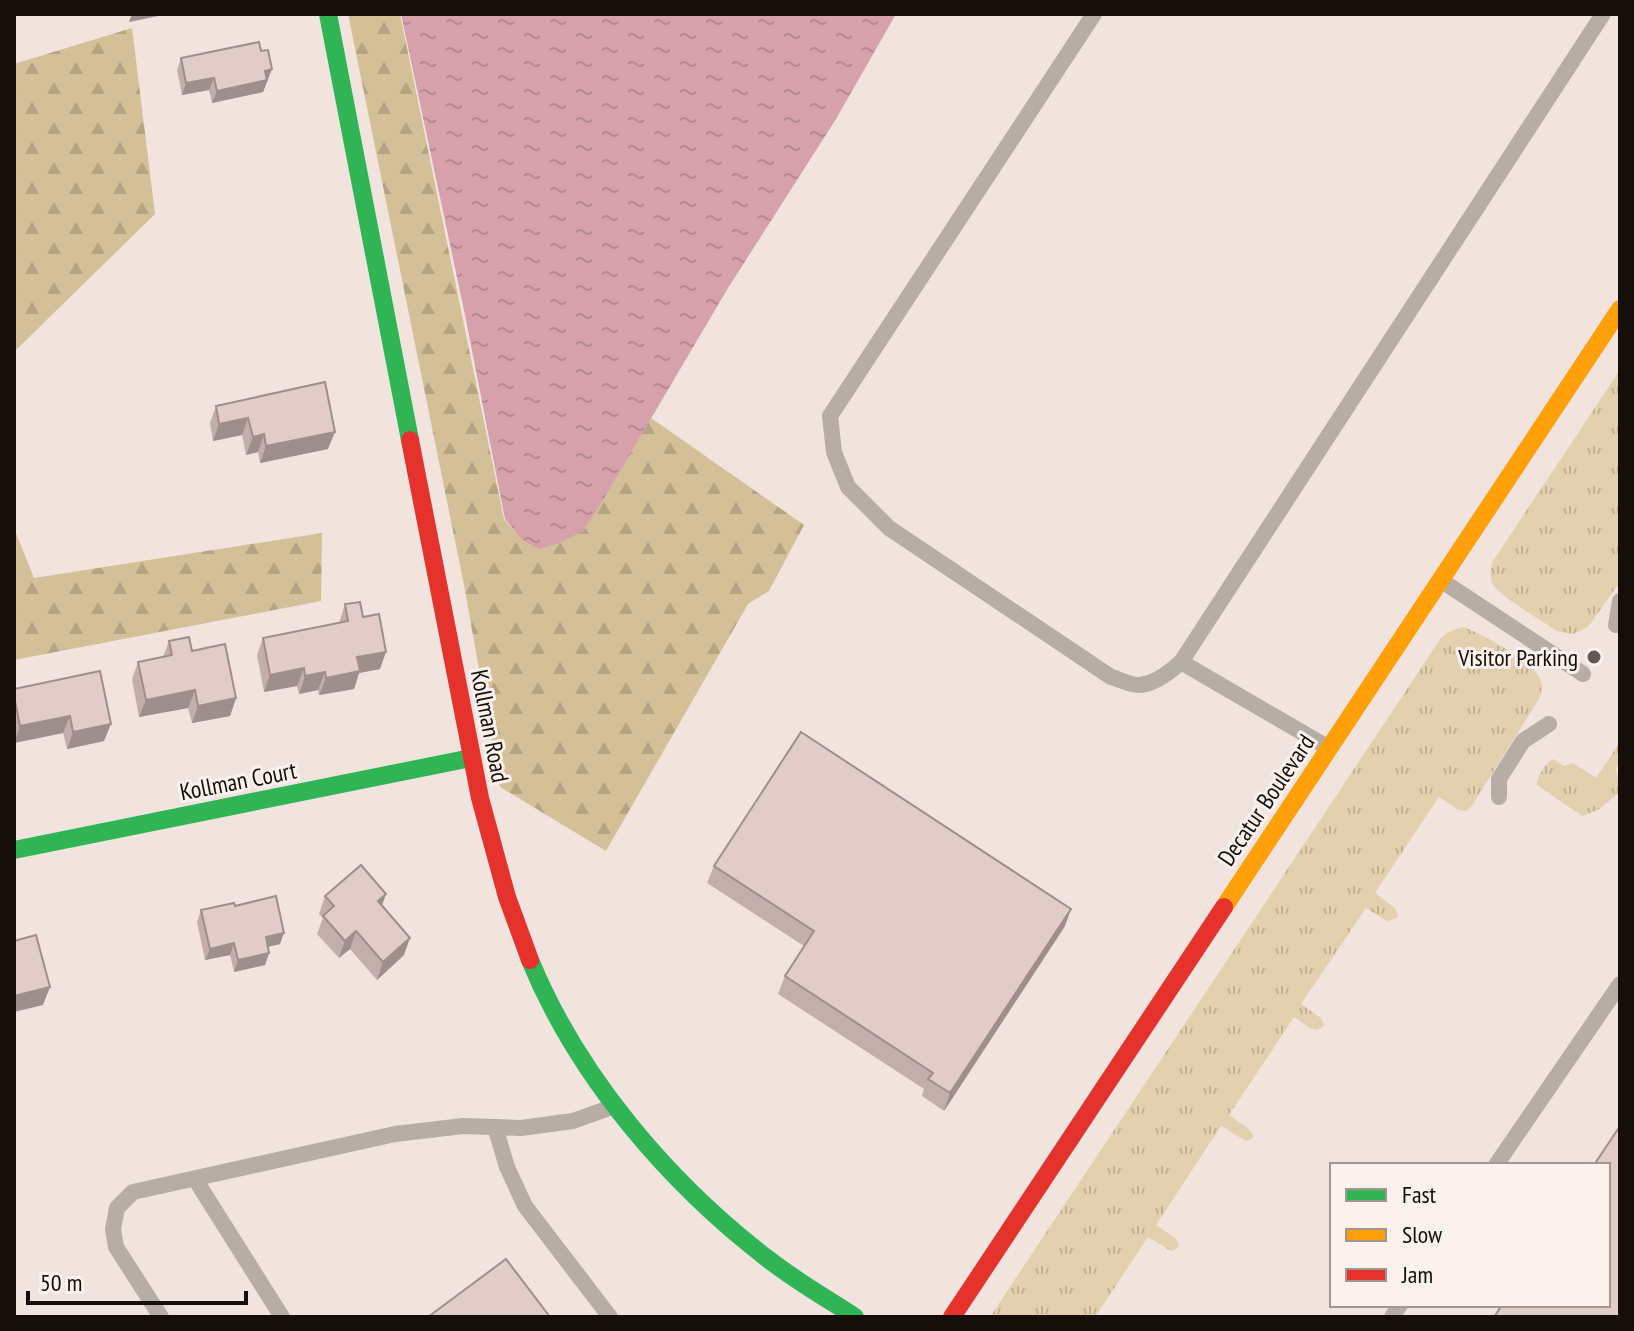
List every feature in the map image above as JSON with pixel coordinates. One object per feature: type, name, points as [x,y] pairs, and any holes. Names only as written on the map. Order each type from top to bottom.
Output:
[{"type":"street","name":"Kollman Road","points":[[328,14],[471,758],[497,868],[515,921],[543,987],[575,1046],[646,1144],[676,1177],[769,1260],[855,1317]]},
{"type":"street","name":"Decatur Boulevard","points":[[952,1317],[1620,309]]},
{"type":"street","name":"Kollman Court","points":[[14,850],[471,758]]},
{"type":"lane","points":[[1094,14],[830,416],[834,452],[848,487],[889,528],[1111,677],[1138,685],[1166,675],[1181,662],[1603,14]]},
{"type":"lane","points":[[1440,580],[1583,674]]},
{"type":"lane","points":[[1620,601],[1616,625],[1620,622]]},
{"type":"lane","points":[[1181,662],[1329,748]]},
{"type":"lane","points":[[1499,797],[1499,779],[1523,741],[1549,724]]},
{"type":"lane","points":[[1497,1163],[1620,984]]},
{"type":"lane","points":[[161,1317],[116,1247],[113,1229],[117,1208],[133,1192],[395,1134],[463,1126],[521,1128],[573,1121],[616,1105]]},
{"type":"lane","points":[[495,1127],[507,1167],[525,1206],[610,1317]]},
{"type":"lane","points":[[195,1179],[282,1317]]},
{"type":"green space","points":[[348,14],[400,14],[504,519],[521,539],[583,531],[651,418],[804,525],[769,591],[748,604],[606,851],[500,787],[464,585]]},
{"type":"green space","points":[[132,28],[155,214],[14,352],[14,64]]},
{"type":"green space","points":[[1620,370],[1620,582],[1588,627],[1573,634],[1557,631],[1498,591],[1491,580],[1492,565]]},
{"type":"green space","points":[[14,528],[34,578],[322,533],[321,601],[14,660]]},
{"type":"green space","points":[[1462,627],[1503,647],[1533,669],[1542,684],[1539,699],[1471,807],[1466,811],[1459,810],[1439,797],[1375,893],[1395,908],[1397,918],[1387,921],[1366,908],[1301,1004],[1321,1018],[1324,1025],[1313,1029],[1294,1017],[1229,1115],[1249,1129],[1253,1138],[1246,1141],[1221,1126],[1156,1225],[1175,1238],[1178,1248],[1171,1251],[1148,1237],[1095,1317],[990,1317],[1441,638]]},
{"type":"green space","points":[[1620,742],[1620,760],[1616,769],[1620,792],[1598,810],[1582,816],[1537,785],[1542,770],[1553,759],[1564,766],[1573,763],[1596,778]]},
{"type":"water","points":[[401,14],[896,14],[836,119],[728,288],[583,531],[539,549],[521,539],[505,519]]},
{"type":"building","points":[[259,42],[261,51],[268,50],[272,69],[265,71],[267,80],[217,91],[214,78],[186,83],[181,58]]},
{"type":"building","points":[[325,382],[335,432],[266,446],[264,434],[253,437],[248,418],[219,424],[216,406]]},
{"type":"building","points":[[360,602],[363,617],[379,614],[386,652],[357,657],[360,671],[326,678],[325,672],[305,676],[304,668],[270,675],[263,638],[348,621],[345,604]]},
{"type":"building","points":[[189,637],[192,651],[225,644],[236,698],[198,706],[195,690],[146,700],[138,662],[172,655],[169,641]]},
{"type":"building","points":[[100,671],[111,724],[73,732],[70,716],[20,726],[14,689]]},
{"type":"building","points":[[801,732],[1071,909],[950,1093],[928,1079],[933,1073],[785,976],[814,931],[714,866]]},
{"type":"building","points":[[361,865],[386,894],[378,901],[410,938],[383,962],[356,931],[345,941],[323,916],[334,906],[325,896]]},
{"type":"building","points":[[276,896],[284,933],[266,937],[269,953],[238,960],[234,943],[210,949],[201,910]]},
{"type":"building","points":[[36,935],[50,987],[14,996],[14,941]]},
{"type":"building","points":[[1620,1126],[1620,1317],[1494,1317],[1501,1307],[1610,1307],[1610,1163],[1595,1163]]},
{"type":"building","points":[[506,1259],[550,1317],[428,1317]]},
{"type":"traffic: fast","points":[[328,14],[410,440]]},
{"type":"traffic: fast","points":[[14,850],[471,758]]},
{"type":"traffic: fast","points":[[530,960],[550,1003],[600,1086],[662,1162],[696,1197],[768,1259],[855,1317]]},
{"type":"traffic: slow","points":[[1224,907],[1620,309]]},
{"type":"traffic: jam","points":[[410,440],[480,798],[507,897],[530,960]]},
{"type":"traffic: jam","points":[[952,1317],[1224,907]]},
{"type":"place","name":"Visitor Parking","points":[[1594,657]]}]
